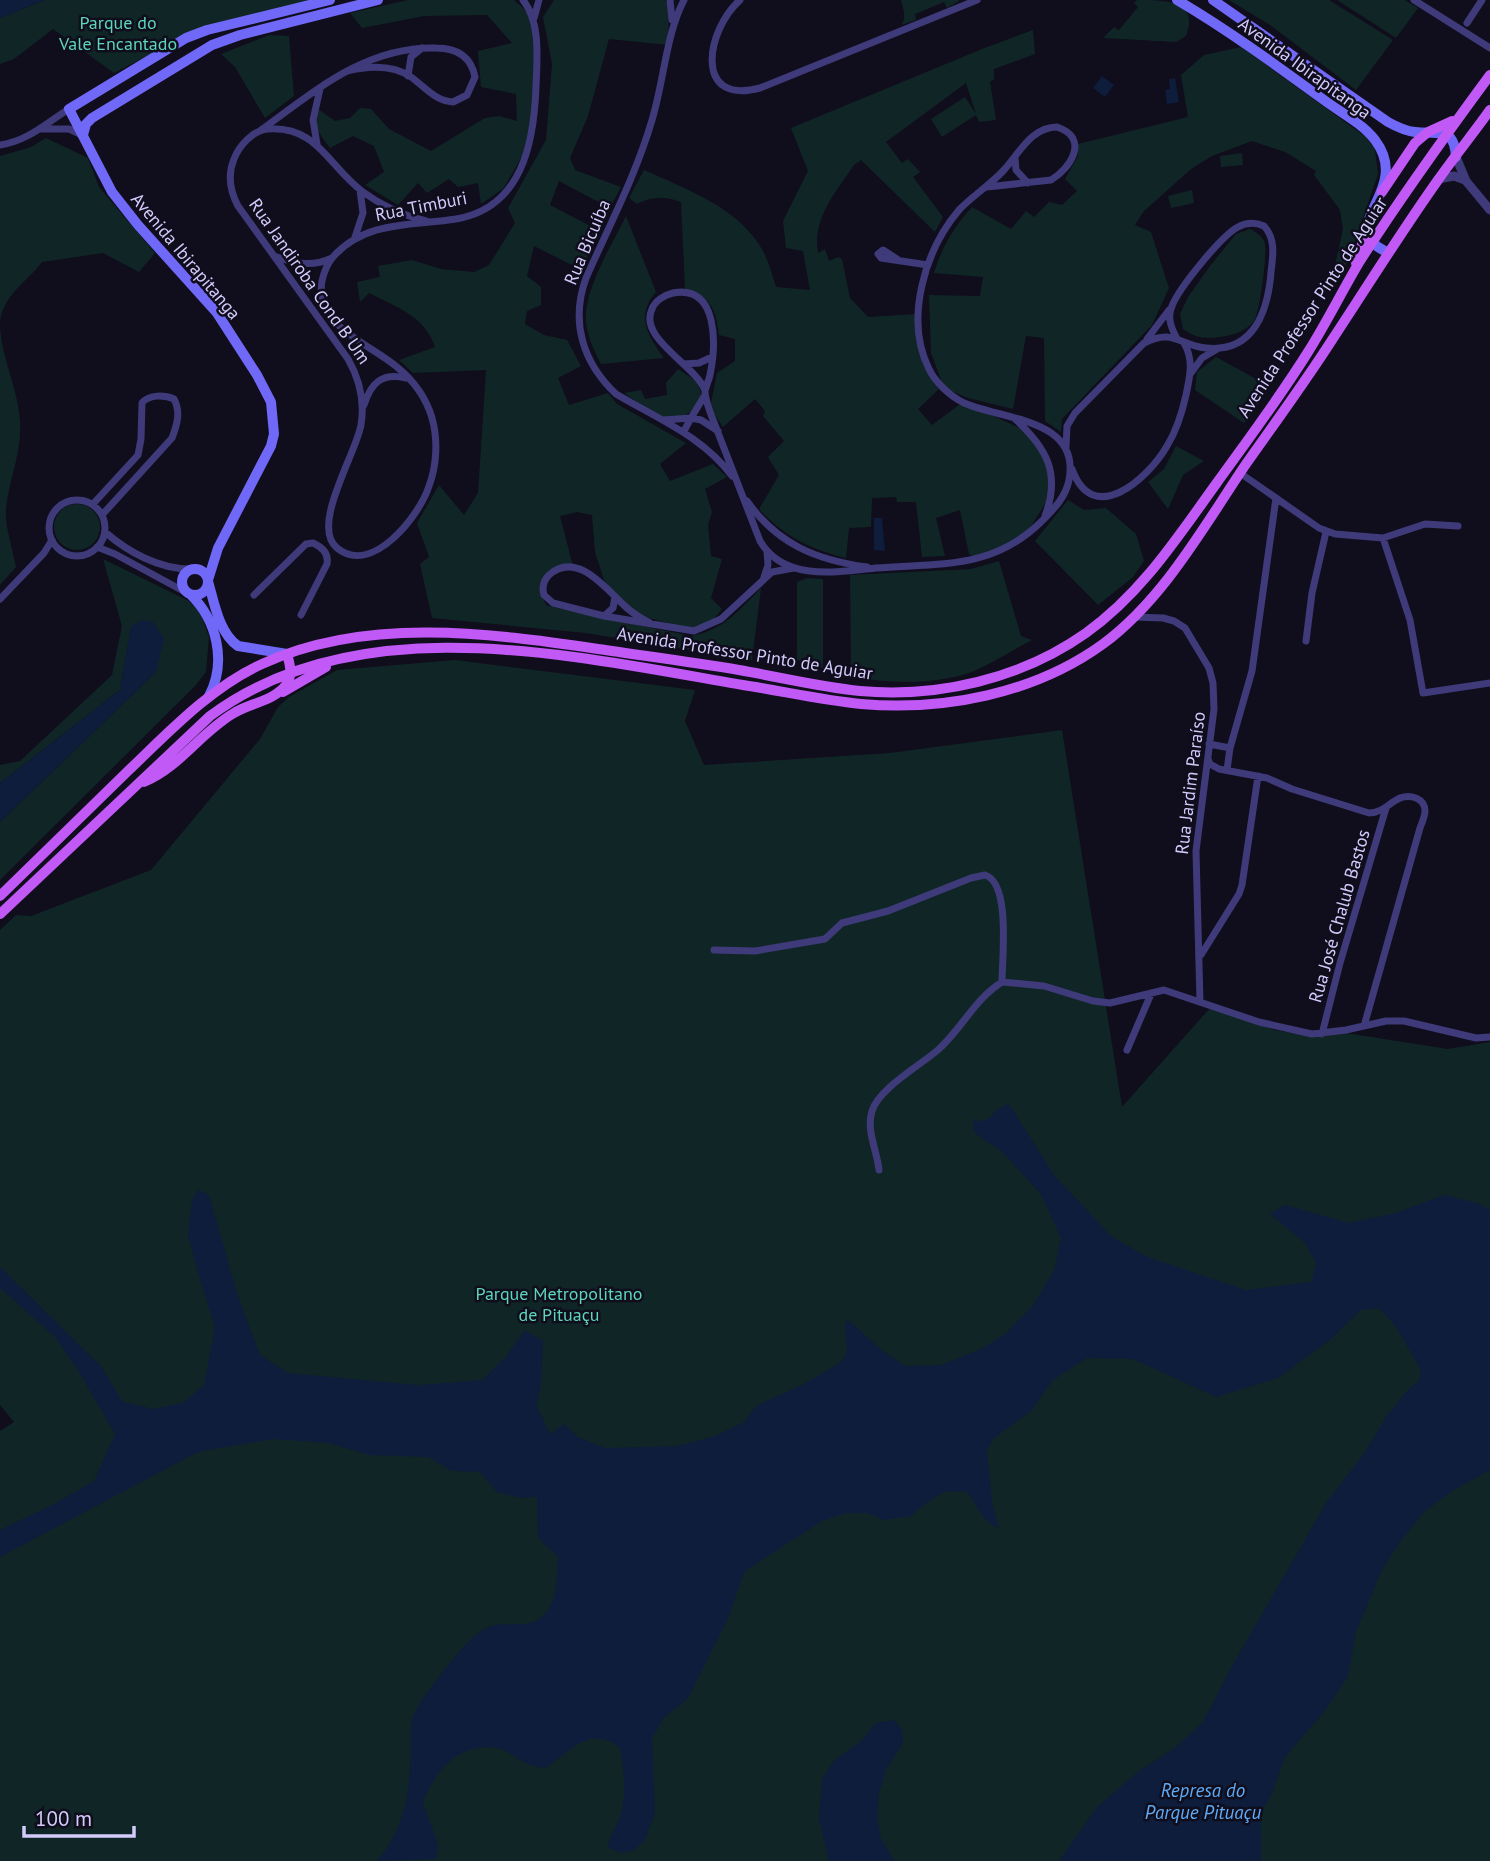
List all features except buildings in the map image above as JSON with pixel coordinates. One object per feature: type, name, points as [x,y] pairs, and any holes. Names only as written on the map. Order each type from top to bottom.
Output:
[{"type":"main road","points":[[69,109],[196,34],[330,0]]},
{"type":"main road","points":[[83,135],[89,121],[189,58],[226,40],[379,0]]},
{"type":"main road","name":"Avenida Ibirapitanga","points":[[1177,0],[1267,59],[1360,125],[1375,140],[1382,152],[1385,172],[1382,192],[1369,222]]},
{"type":"main road","name":"Avenida Ibirapitanga","points":[[1213,0],[1400,129],[1445,134]]},
{"type":"main road","points":[[1267,59],[1268,48],[1278,44]]},
{"type":"main road","name":"Avenida Professor Pinto de Aguiar","points":[[0,896],[209,696],[248,671],[308,647],[374,636],[443,633],[499,636],[663,658],[835,687],[886,692],[939,689],[972,683],[1041,659],[1084,634],[1115,609],[1153,570],[1290,380],[1351,276],[1445,134],[1490,75]]},
{"type":"main road","points":[[123,76],[124,88],[134,93]]},
{"type":"main road","points":[[107,86],[116,91],[117,103]]},
{"type":"main road","name":"Avenida Ibirapitanga","points":[[69,109],[112,192],[217,313],[271,402],[275,426],[271,446],[218,548],[208,581]]},
{"type":"main road","name":"Avenida Professor Pinto de Aguiar","points":[[0,914],[194,729],[224,705],[252,688],[290,673],[336,661],[375,653],[498,649],[586,660],[861,704],[915,705],[975,698],[1048,676],[1086,655],[1135,617],[1177,564],[1332,341],[1438,179],[1490,110]]},
{"type":"main road","points":[[1360,125],[1369,121],[1371,111]]},
{"type":"main road","points":[[1382,192],[1410,148],[1428,132],[1461,114]]},
{"type":"main road","points":[[1445,134],[1454,141],[1456,156]]},
{"type":"main road","points":[[1369,222],[1368,236],[1388,253]]},
{"type":"main road","points":[[1351,276],[1369,222]]},
{"type":"main road","name":"Avenida Ibirapitanga","points":[[191,569],[218,548]]},
{"type":"main road","points":[[209,696],[216,681],[219,656],[205,610],[189,594],[181,580],[186,572],[191,569],[202,570],[227,637],[238,646]]},
{"type":"main road","points":[[189,594],[201,594],[208,581]]},
{"type":"main road","points":[[219,656],[231,647],[238,646],[287,654],[290,673],[287,684],[274,696]]},
{"type":"main road","points":[[135,786],[163,772],[235,712],[274,696],[336,661]]},
{"type":"street","name":"Rua Timburi","points":[[523,0],[533,22]]},
{"type":"street","name":"Rua Timburi","points":[[333,257],[354,240],[391,225],[458,218],[486,207],[505,191],[520,172],[530,146],[534,123],[536,68],[533,22],[538,0]]},
{"type":"street","name":"Rua Bicuíba","points":[[670,0],[672,30]]},
{"type":"street","name":"Rua Bicuíba","points":[[684,0],[672,30],[662,83],[647,138],[581,292],[581,340],[586,355],[605,384],[616,394],[684,431],[708,449],[737,482]]},
{"type":"street","points":[[740,0],[731,8],[719,28],[712,55],[712,67],[719,83],[733,92],[760,89],[962,3],[977,0]]},
{"type":"street","points":[[1414,0],[1489,46]]},
{"type":"street","points":[[1467,23],[1482,0]]},
{"type":"street","points":[[408,76],[411,57],[422,47]]},
{"type":"street","name":"Rua Jandiroba Cond B Um","points":[[332,542],[328,533],[328,516],[358,438],[363,409],[359,380],[348,359],[238,206],[230,187],[230,175],[236,154],[251,137],[320,88],[347,71],[381,54],[422,47],[442,48],[462,54],[473,68],[475,77],[473,86],[460,101],[445,102],[408,76],[371,66],[347,71]]},
{"type":"street","points":[[317,145],[313,120],[320,88]]},
{"type":"street","points":[[0,145],[20,140],[42,129],[69,109]]},
{"type":"street","name":"Rua Bicuíba","points":[[705,392],[760,541],[766,551],[794,568],[814,572],[855,572],[875,568],[945,564],[978,559],[1016,543],[1055,508],[1067,489],[1070,465],[1066,450],[1054,434],[1047,430],[1012,416],[963,402],[944,388],[929,370],[919,332],[920,302],[928,265],[939,239],[952,220],[972,198],[987,187],[1039,130],[1057,127],[1071,135],[1074,150],[1066,168],[1051,180],[987,187]]},
{"type":"street","points":[[42,129],[69,129],[83,135]]},
{"type":"street","points":[[261,130],[292,131],[309,138],[360,190],[394,211],[426,221]]},
{"type":"street","points":[[1456,156],[1466,181],[1490,210]]},
{"type":"street","points":[[1015,158],[1016,170],[1028,183]]},
{"type":"street","points":[[1438,179],[1454,176],[1466,181]]},
{"type":"street","points":[[354,240],[363,213],[360,190]]},
{"type":"street","points":[[1066,450],[1065,434],[1074,413],[1144,343],[1225,237],[1248,223],[1264,226],[1272,239],[1273,250],[1269,295],[1263,317],[1250,334],[1231,345],[1219,348],[1205,348],[1160,336],[1144,343]]},
{"type":"street","points":[[276,257],[301,264],[323,262],[333,257]]},
{"type":"street","points":[[323,549],[332,542],[347,554],[356,556],[372,552],[406,527],[423,501],[433,471],[435,434],[426,402],[410,378],[338,325],[324,307],[322,285],[327,266],[333,257]]},
{"type":"street","points":[[897,259],[928,265]]},
{"type":"street","points":[[684,431],[686,424],[699,408],[705,392],[712,357],[710,312],[696,296],[688,293],[664,296],[650,312],[650,327],[660,342],[697,375],[705,392]]},
{"type":"street","points":[[1070,465],[1083,489],[1097,497],[1110,497],[1140,477],[1160,458],[1178,424],[1191,374],[1190,356],[1170,323],[1171,307]]},
{"type":"street","points":[[1191,374],[1202,358],[1219,348]]},
{"type":"street","points":[[684,364],[699,363],[712,357]]},
{"type":"street","points":[[363,409],[371,386],[378,380],[392,376],[410,378]]},
{"type":"street","points":[[93,504],[138,455],[142,403],[149,397],[174,399],[178,408],[172,438],[102,515]]},
{"type":"street","points":[[1012,416],[1038,443],[1048,460],[1053,487],[1044,519]]},
{"type":"street","points":[[662,420],[701,420],[720,435],[718,444],[708,449]]},
{"type":"street","points":[[1038,443],[1040,434],[1047,430]]},
{"type":"street","points":[[1240,473],[1325,532],[1383,538],[1425,524],[1458,526]]},
{"type":"street","points":[[1053,487],[1059,491],[1067,489]]},
{"type":"street","name":"Rua Bicuíba","points":[[743,496],[770,529],[785,541],[818,556],[875,568]]},
{"type":"street","points":[[1227,770],[1230,748],[1252,671],[1276,498]]},
{"type":"street","points":[[44,553],[82,555],[97,547],[105,532],[102,515],[93,504],[74,499],[59,506],[50,519],[52,540],[66,554]]},
{"type":"street","points":[[760,541],[762,534],[770,529]]},
{"type":"street","points":[[105,532],[160,565],[170,569],[191,569]]},
{"type":"street","points":[[1306,641],[1312,593],[1325,532]]},
{"type":"street","points":[[1383,538],[1410,620],[1423,693],[1490,683]]},
{"type":"street","points":[[0,599],[44,553],[52,540]]},
{"type":"street","points":[[254,595],[306,544],[313,543],[323,549],[328,559],[301,615]]},
{"type":"street","points":[[97,547],[189,594]]},
{"type":"street","points":[[763,578],[768,565],[766,551]]},
{"type":"street","points":[[814,572],[819,564],[818,556]]},
{"type":"street","points":[[650,623],[626,607],[597,578],[579,570],[565,569],[546,578],[543,590],[547,600],[604,616],[685,631],[702,628],[720,619],[763,578],[776,570],[794,568]]},
{"type":"street","points":[[604,616],[613,608],[615,596]]},
{"type":"street","name":"Rua Jardim Paraíso","points":[[1135,617],[1174,621],[1185,628],[1209,668],[1214,696],[1196,851],[1200,1002]]},
{"type":"street","points":[[1209,744],[1230,748]]},
{"type":"street","points":[[1208,759],[1214,767],[1258,776],[1369,813],[1375,813],[1401,797],[1420,800],[1425,811],[1364,1026]]},
{"type":"street","points":[[1199,958],[1239,894],[1258,776]]},
{"type":"street","name":"Rua José Chalub Bastos","points":[[1322,1034],[1340,962],[1386,807]]},
{"type":"street","points":[[714,950],[755,951],[825,939],[842,923],[888,911],[978,875],[985,875],[995,881],[1001,895],[1002,982]]},
{"type":"street","points":[[879,1170],[871,1132],[874,1105],[939,1049],[977,1003],[1002,982],[1044,986],[1093,1001],[1110,1003],[1164,990],[1275,1027],[1322,1034],[1386,1021],[1404,1021],[1476,1038],[1490,1037]]},
{"type":"street","points":[[1127,1050],[1151,994]]},
{"type":"green space","name":"Parque do Vale Encantado","points":[[45,0],[311,0],[175,42],[114,73],[53,29],[14,59],[0,64],[0,18]]},
{"type":"green space","points":[[408,0],[514,0],[530,14],[538,61],[534,117],[522,156],[504,188],[481,204],[478,183],[458,187],[449,179],[427,193],[418,183],[398,205],[365,185],[384,172],[374,146],[353,136],[330,148],[318,130],[318,109],[335,121],[350,118],[360,108],[371,109],[389,129],[431,151],[485,118],[499,116],[517,121],[516,94],[481,87],[478,51],[512,43],[487,15],[424,16],[362,28],[350,13]]},
{"type":"green space","points":[[554,0],[665,0],[668,4],[669,45],[609,39],[588,116],[570,158],[575,170],[621,187],[610,208],[559,181],[550,205],[598,230],[582,270],[534,246],[527,276],[541,287],[541,305],[527,311],[525,324],[544,335],[567,340],[581,366],[558,378],[569,405],[608,393],[617,404],[686,443],[660,464],[670,481],[713,464],[727,477],[705,489],[712,512],[708,525],[711,556],[722,559],[711,598],[722,609],[713,620],[691,629],[626,612],[604,580],[595,552],[592,515],[577,512],[560,516],[573,566],[553,570],[540,590],[546,605],[691,636],[722,624],[761,588],[752,660],[586,633],[432,618],[420,564],[429,557],[417,523],[439,485],[464,515],[478,493],[486,370],[413,373],[399,360],[435,347],[430,336],[417,320],[369,293],[360,302],[357,282],[380,277],[378,266],[412,260],[441,269],[474,272],[489,265],[515,223],[508,208],[546,140],[552,64],[543,17]]},
{"type":"green space","points":[[901,0],[959,1],[947,8],[944,2],[915,14],[916,20],[901,25],[904,16]]},
{"type":"green space","points":[[1137,0],[1168,2],[1184,9],[1189,24],[1186,36],[1176,42],[1103,38],[1114,27],[1119,30],[1138,7],[1134,3]]},
{"type":"green space","points":[[1229,0],[1329,0],[1393,40],[1356,90],[1270,25]]},
{"type":"green space","points":[[1337,0],[1405,0],[1418,8],[1396,38]]},
{"type":"green space","points":[[1033,30],[1035,54],[994,69],[994,79],[990,82],[996,120],[979,122],[976,115],[942,137],[931,119],[965,97],[976,114],[966,83],[886,142],[902,163],[908,159],[920,172],[913,177],[943,217],[935,232],[861,160],[854,165],[833,195],[822,217],[817,240],[818,253],[825,249],[829,261],[838,257],[842,259],[850,298],[868,317],[916,314],[923,363],[939,389],[918,409],[932,425],[963,402],[1024,430],[1048,463],[1050,482],[1047,501],[1021,542],[978,560],[969,554],[960,510],[936,518],[945,556],[922,557],[916,502],[897,502],[896,497],[872,498],[871,527],[849,528],[846,558],[809,546],[778,527],[759,509],[779,475],[768,457],[784,441],[763,416],[765,411],[755,399],[723,427],[710,408],[717,373],[735,361],[735,339],[719,335],[711,305],[701,296],[685,289],[681,202],[659,198],[637,204],[629,198],[644,170],[694,193],[726,211],[753,236],[765,255],[776,287],[810,290],[803,251],[786,248],[783,221],[808,171],[791,128]]},
{"type":"green space","points":[[269,35],[289,36],[294,96],[265,118],[235,67],[221,54]]},
{"type":"green space","points":[[1241,47],[1366,137],[1375,150],[1378,174],[1348,261],[1329,293],[1343,229],[1340,210],[1314,175],[1316,171],[1285,152],[1252,141],[1212,156],[1191,169],[1143,212],[1135,225],[1151,232],[1169,288],[1152,325],[1062,419],[1061,432],[1045,421],[1044,338],[1026,336],[1013,409],[968,398],[944,388],[931,353],[929,295],[980,296],[983,277],[934,273],[949,238],[972,207],[1011,229],[1026,211],[1034,217],[1049,202],[1062,205],[1077,191],[1065,179],[1078,156],[1078,144],[1188,117],[1181,75],[1204,55]]},
{"type":"green space","points":[[46,138],[88,158],[99,187],[155,253],[139,272],[103,253],[42,262],[11,296],[0,322],[0,156],[31,147]]},
{"type":"green space","points":[[1242,153],[1243,165],[1221,167],[1220,156]]},
{"type":"green space","points":[[1192,190],[1194,203],[1171,208],[1168,196]]},
{"type":"green space","points":[[626,216],[656,292],[646,309],[645,318],[649,334],[664,358],[601,364],[588,333],[586,310],[594,282]]},
{"type":"green space","points":[[1250,229],[1263,239],[1265,244],[1261,296],[1254,321],[1243,330],[1220,337],[1200,337],[1183,329],[1180,314],[1188,297],[1236,234]]},
{"type":"green space","points":[[0,322],[3,348],[19,410],[20,434],[6,514],[16,567],[0,585]]},
{"type":"green space","points":[[1216,357],[1271,387],[1244,423],[1195,390],[1197,372]]},
{"type":"green space","points":[[678,369],[692,378],[700,389],[699,403],[689,413],[674,418],[662,417],[624,393],[641,390],[645,399],[667,395],[666,383]]},
{"type":"green space","points":[[1176,446],[1204,461],[1183,475],[1168,509],[1148,482],[1164,469]]},
{"type":"green space","points":[[1068,500],[1084,510],[1106,508],[1136,534],[1144,561],[1133,577],[1098,605],[1035,541]]},
{"type":"green space","points":[[77,504],[94,510],[100,527],[94,544],[77,550],[60,544],[54,527],[60,510]]},
{"type":"green space","points":[[103,559],[187,600],[199,609],[209,637],[206,672],[0,880],[0,822],[156,672],[131,628],[120,690],[0,783],[0,765],[20,761],[112,675],[122,626]]},
{"type":"green space","points":[[999,561],[1021,636],[1032,640],[985,666],[955,677],[910,682],[851,677],[850,575],[971,569]]},
{"type":"green space","points":[[807,578],[823,579],[823,668],[797,660],[797,582]]},
{"type":"green space","name":"Parque Metropolitano de Pituaçu","points":[[455,660],[695,690],[685,721],[704,765],[890,753],[1062,730],[1122,1107],[1210,1008],[1275,1030],[1310,1036],[1346,1033],[1448,1049],[1490,1042],[1490,1861],[0,1861],[0,1431],[14,1422],[0,1405],[0,930],[16,915],[31,916],[151,870],[260,739],[278,707],[289,697],[337,670]]},
{"type":"water","points":[[0,0],[45,0],[0,18]]},
{"type":"water","points":[[1102,76],[1114,85],[1105,97],[1093,88]]},
{"type":"water","points":[[1175,78],[1179,102],[1167,104],[1165,90],[1170,89],[1169,79]]},
{"type":"water","points":[[874,518],[882,518],[885,551],[874,550]]},
{"type":"water","points":[[142,620],[153,622],[164,639],[156,672],[0,822],[0,783],[120,690],[131,627]]},
{"type":"water","name":"Represa do Parque Pituaçu","points":[[1008,1104],[1054,1175],[1111,1236],[1145,1256],[1246,1290],[1311,1282],[1316,1263],[1305,1243],[1270,1214],[1285,1205],[1349,1223],[1396,1213],[1444,1195],[1480,1204],[1490,1210],[1490,1470],[1454,1490],[1424,1512],[1382,1570],[1356,1632],[1348,1677],[1324,1712],[1285,1757],[1271,1796],[1261,1812],[1261,1861],[1059,1861],[1097,1807],[1139,1771],[1176,1747],[1203,1722],[1228,1673],[1326,1503],[1365,1452],[1386,1417],[1406,1392],[1419,1381],[1421,1371],[1407,1346],[1396,1327],[1377,1308],[1361,1310],[1331,1339],[1278,1378],[1216,1397],[1133,1359],[1087,1358],[1053,1380],[1032,1410],[993,1439],[987,1451],[992,1502],[999,1528],[984,1518],[966,1491],[943,1492],[911,1516],[884,1520],[867,1513],[846,1513],[822,1521],[745,1571],[727,1621],[688,1698],[664,1718],[652,1738],[655,1813],[645,1840],[634,1850],[622,1853],[608,1848],[624,1800],[620,1748],[599,1738],[589,1739],[571,1748],[545,1768],[525,1763],[495,1748],[468,1750],[443,1768],[431,1784],[423,1803],[439,1847],[436,1859],[377,1861],[394,1836],[404,1810],[410,1766],[411,1723],[424,1697],[458,1653],[481,1631],[495,1625],[534,1622],[549,1609],[553,1600],[558,1557],[538,1538],[537,1497],[521,1498],[497,1492],[480,1472],[452,1471],[428,1457],[369,1455],[328,1443],[274,1439],[198,1452],[0,1557],[0,1530],[94,1481],[115,1434],[55,1337],[0,1288],[0,1267],[101,1366],[122,1401],[153,1409],[183,1403],[204,1385],[215,1327],[188,1235],[192,1201],[198,1190],[209,1195],[237,1293],[260,1355],[288,1373],[419,1385],[482,1380],[505,1358],[525,1330],[543,1341],[537,1406],[550,1434],[564,1424],[578,1437],[605,1448],[677,1446],[715,1436],[744,1422],[756,1406],[804,1384],[841,1362],[847,1352],[845,1323],[848,1320],[884,1352],[905,1366],[941,1365],[981,1349],[1005,1334],[1032,1307],[1054,1270],[1061,1238],[1041,1194],[1000,1150],[976,1134],[973,1128],[974,1118],[980,1122],[990,1118],[996,1110]]},
{"type":"water","points":[[895,1720],[902,1730],[903,1743],[886,1770],[879,1793],[877,1817],[881,1839],[895,1861],[829,1861],[819,1819],[822,1779],[834,1761],[862,1740],[876,1723]]}]
